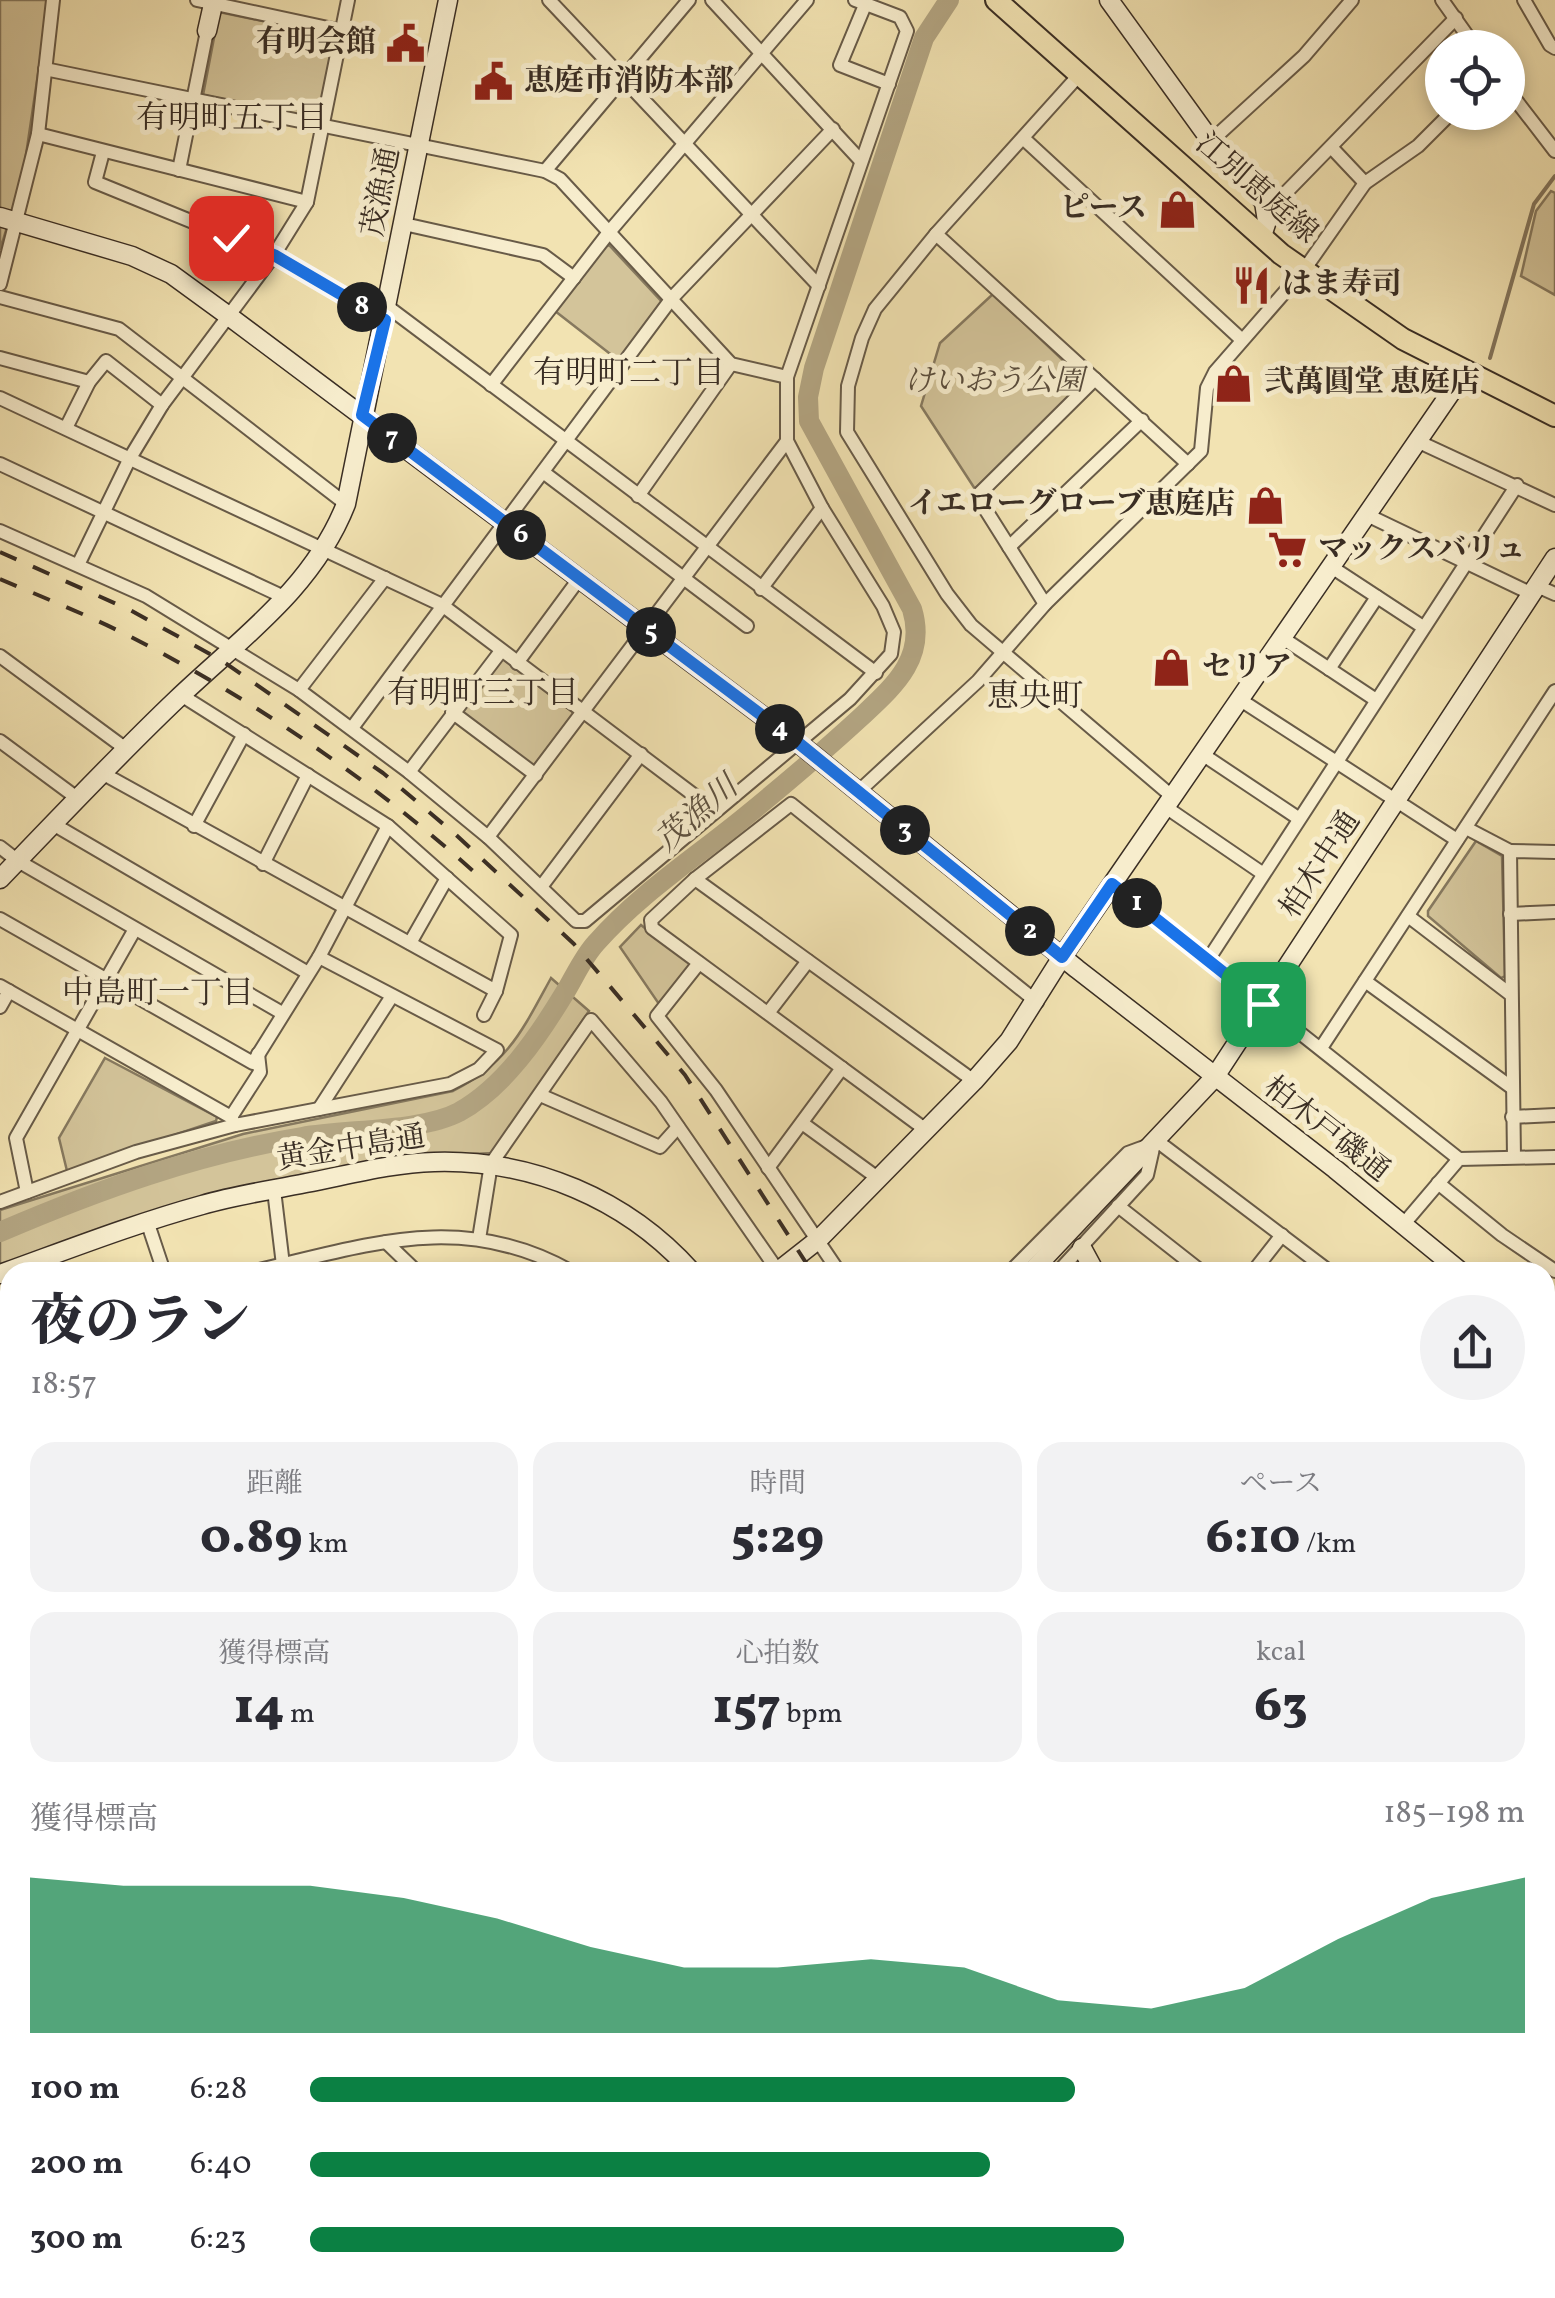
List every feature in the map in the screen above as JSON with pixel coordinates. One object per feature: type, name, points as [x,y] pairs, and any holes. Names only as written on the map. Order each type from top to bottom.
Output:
[{"type":"main road","name":"江別恵庭線","points":[[996,0],[1304,270],[1403,339],[1555,416]]},
{"type":"street","points":[[0,284],[8,219],[38,134],[52,0]]},
{"type":"street","points":[[78,565],[130,458],[162,406],[274,255],[307,202],[348,0]]},
{"type":"street","name":"茂漁通","points":[[0,880],[181,695],[286,598],[326,549],[346,504],[448,0]]},
{"type":"street","points":[[549,0],[819,286]]},
{"type":"street","points":[[544,171],[690,0]]},
{"type":"street","points":[[712,0],[861,161]]},
{"type":"street","points":[[491,385],[610,231],[807,0]]},
{"type":"street","points":[[1109,0],[1211,140],[1258,194],[1267,212]]},
{"type":"street","points":[[1211,140],[1304,56],[1352,0]]},
{"type":"street","points":[[1442,0],[1464,30]]},
{"type":"street","points":[[1524,0],[1550,46],[1555,48]]},
{"type":"street","points":[[179,170],[208,31],[208,1],[342,31]]},
{"type":"street","points":[[0,531],[146,596],[298,690],[409,772],[488,837],[576,920],[585,921],[714,810],[800,744],[876,673],[890,654],[894,632],[883,606],[822,508],[787,441],[786,378],[819,286],[861,161],[889,84],[907,30],[900,17],[860,3],[840,65],[889,84]]},
{"type":"street","points":[[1262,236],[1267,212],[1456,18]]},
{"type":"street","points":[[45,69],[544,171],[560,179],[731,364],[786,378]]},
{"type":"street","points":[[1080,74],[936,234],[875,309],[848,386],[847,432],[946,594],[971,625],[1170,803],[1262,873]]},
{"type":"street","points":[[1525,112],[1555,150]]},
{"type":"street","points":[[352,728],[672,298],[833,129]]},
{"type":"street","points":[[858,792],[978,681],[1045,604],[1201,451],[1207,388],[1215,372],[1304,270],[1365,184],[1434,130]]},
{"type":"street","points":[[38,134],[307,202]]},
{"type":"street","points":[[1024,138],[1242,340]]},
{"type":"street","points":[[1331,147],[1365,184]]},
{"type":"street","points":[[103,152],[94,182],[274,255],[386,314],[491,385],[876,673]]},
{"type":"street","name":"柏木戸磯通","points":[[8,219],[132,256],[171,274],[230,316],[800,744],[1448,1262]]},
{"type":"street","points":[[404,224],[543,255],[574,278]]},
{"type":"street","points":[[936,234],[1188,464]]},
{"type":"street","points":[[0,297],[119,330],[346,504]]},
{"type":"street","points":[[0,358],[89,382]]},
{"type":"street","points":[[66,428],[89,382],[106,361],[162,406]]},
{"type":"street","points":[[638,496],[731,364]]},
{"type":"street","points":[[790,1262],[819,1239],[879,1179],[1009,1041],[1062,957],[1465,372]]},
{"type":"street","points":[[1045,604],[977,496],[1095,379]]},
{"type":"street","points":[[0,398],[442,605],[714,810]]},
{"type":"street","points":[[1009,547],[1142,420]]},
{"type":"street","points":[[488,837],[787,441]]},
{"type":"street","points":[[1418,441],[1555,505]]},
{"type":"street","points":[[0,464],[286,598]]},
{"type":"street","points":[[542,472],[747,626]]},
{"type":"street","points":[[1208,960],[1517,485]]},
{"type":"street","points":[[761,589],[822,508]]},
{"type":"street","points":[[1367,514],[1542,591]]},
{"type":"street","name":"柏木中通","points":[[1041,1262],[1214,1078],[1396,800],[1542,591],[1555,558]]},
{"type":"street","points":[[1330,566],[1424,626]]},
{"type":"street","points":[[298,690],[385,578]]},
{"type":"street","points":[[517,663],[580,580]]},
{"type":"street","points":[[1329,669],[1377,597]]},
{"type":"street","points":[[1281,638],[1376,700]]},
{"type":"street","points":[[409,772],[501,650]]},
{"type":"street","points":[[3,664],[126,750]]},
{"type":"street","points":[[1322,1048],[1555,691]]},
{"type":"street","points":[[181,695],[388,826],[511,936],[496,991],[484,1015]]},
{"type":"street","points":[[1239,699],[1456,840]]},
{"type":"street","points":[[452,712],[536,775]]},
{"type":"street","points":[[194,826],[244,734]]},
{"type":"street","points":[[0,742],[77,798]]},
{"type":"street","points":[[540,887],[640,754]]},
{"type":"street","points":[[1202,754],[1298,818]]},
{"type":"street","points":[[102,773],[496,991]]},
{"type":"street","points":[[263,864],[308,774]]},
{"type":"street","points":[[926,1130],[652,928],[651,920],[792,804],[1036,1002]]},
{"type":"street","points":[[52,824],[308,973]]},
{"type":"street","points":[[0,919],[253,1063],[318,957],[388,826]]},
{"type":"street","points":[[1466,828],[1510,851],[1555,852]]},
{"type":"street","points":[[0,847],[282,1013]]},
{"type":"street","points":[[1510,851],[1514,1157]]},
{"type":"street","points":[[410,942],[447,878]]},
{"type":"street","points":[[696,880],[974,1080]]},
{"type":"street","points":[[1112,884],[1459,1159],[1555,1157]]},
{"type":"street","points":[[1510,914],[1555,912]]},
{"type":"street","points":[[1408,916],[1510,994]]},
{"type":"street","points":[[27,1192],[16,1138],[135,929]]},
{"type":"street","points":[[0,1202],[233,1121],[450,1084],[479,1069],[496,1050],[318,957]]},
{"type":"street","points":[[768,1014],[808,960]]},
{"type":"street","points":[[699,963],[658,1016],[716,1090],[833,1262]]},
{"type":"street","points":[[1366,980],[1511,1087]]},
{"type":"street","points":[[0,1007],[4,988],[233,1121]]},
{"type":"street","points":[[318,1109],[392,996]]},
{"type":"street","points":[[479,1239],[491,1164],[591,1020],[678,1126],[770,1262]]},
{"type":"street","points":[[233,1121],[260,1072],[258,1054]]},
{"type":"street","points":[[768,1168],[842,1068]]},
{"type":"street","points":[[540,1096],[660,1147],[678,1126]]},
{"type":"street","points":[[1512,1117],[1555,1114]]},
{"type":"street","points":[[802,1123],[879,1179]]},
{"type":"street","points":[[1068,1262],[1147,1175],[1156,1143]]},
{"type":"street","points":[[1156,1143],[1317,1262]]},
{"type":"street","points":[[1020,1262],[1128,1153],[1156,1143]]},
{"type":"street","points":[[1402,1226],[1459,1159]]},
{"type":"street","name":"黄金中島通","points":[[34,1262],[205,1204],[432,1162],[491,1164],[566,1184],[605,1202],[649,1232],[681,1262]]},
{"type":"street","points":[[1438,1182],[1542,1262]]},
{"type":"street","points":[[274,1190],[283,1262]]},
{"type":"street","points":[[1118,1206],[1189,1262]]},
{"type":"street","points":[[147,1222],[161,1262]]},
{"type":"street","points":[[1261,1262],[1282,1235]]},
{"type":"street","points":[[296,1262],[432,1236],[479,1239],[520,1248],[550,1262]]},
{"type":"street","points":[[386,1242],[405,1262]]},
{"type":"street","points":[[1082,1248],[1090,1262]]},
{"type":"green space","points":[[0,0],[49,0],[23,175],[0,250]]},
{"type":"green space","points":[[219,12],[335,36],[320,119],[203,95]]},
{"type":"green space","points":[[1551,191],[1555,193],[1555,295],[1521,276],[1536,211]]},
{"type":"green space","points":[[609,245],[663,303],[618,360],[555,311],[602,248]]},
{"type":"green space","name":"けいおう公園","points":[[993,294],[1086,382],[975,489],[921,406],[940,343]]},
{"type":"green space","points":[[502,658],[574,713],[533,767],[460,711]]},
{"type":"green space","points":[[1476,841],[1502,856],[1505,976],[1501,978],[1428,916]]},
{"type":"green space","points":[[641,925],[693,966],[661,1007],[620,947]]},
{"type":"green space","points":[[551,978],[589,1011],[493,1153],[373,1164],[25,1262],[0,1262],[0,1210],[243,1134],[453,1091],[501,1057],[522,1030]]},
{"type":"green space","points":[[105,1058],[217,1117],[216,1121],[67,1171],[59,1138]]},
{"type":"waterway","name":"茂漁川","points":[[0,1232],[111,1188],[224,1153],[320,1134],[425,1123],[459,1112],[491,1089],[519,1060],[587,955],[613,925],[804,767],[896,682],[915,642],[912,609],[809,421],[808,397],[814,368],[924,38],[949,0]]},
{"type":"waterway","points":[[1490,358],[1534,204],[1555,176]]},
{"type":"railway","points":[[0,552],[130,610],[221,660],[383,773],[455,834],[574,944],[685,1075],[806,1262]]},
{"type":"railway","points":[[0,579],[125,634],[266,714],[356,776],[482,879]]},
{"type":"place","name":"有明会館","points":[[406,43]]},
{"type":"place","name":"恵庭市消防本部","points":[[494,82]]},
{"type":"place","name":"ピース","points":[[1177,209]]},
{"type":"place","name":"はま寿司","points":[[1252,285]]},
{"type":"place","name":"弐萬圓堂 恵庭店","points":[[1234,383]]},
{"type":"place","name":"イエローグローブ恵庭店","points":[[1265,505]]},
{"type":"place","name":"マックスバリュ","points":[[1288,550]]},
{"type":"place","name":"セリア","points":[[1172,668]]},
{"type":"district","name":"有明町五丁目","points":[[232,120]]},
{"type":"district","name":"有明町二丁目","points":[[629,375]]},
{"type":"district","name":"有明町三丁目","points":[[483,695]]},
{"type":"district","name":"恵央町","points":[[1035,698]]},
{"type":"district","name":"中島町一丁目","points":[[158,995]]},
{"type":"route","points":[[231,238],[274,255],[385,320],[362,415],[796,741],[1062,957],[1112,884],[1263,1004]]}]
